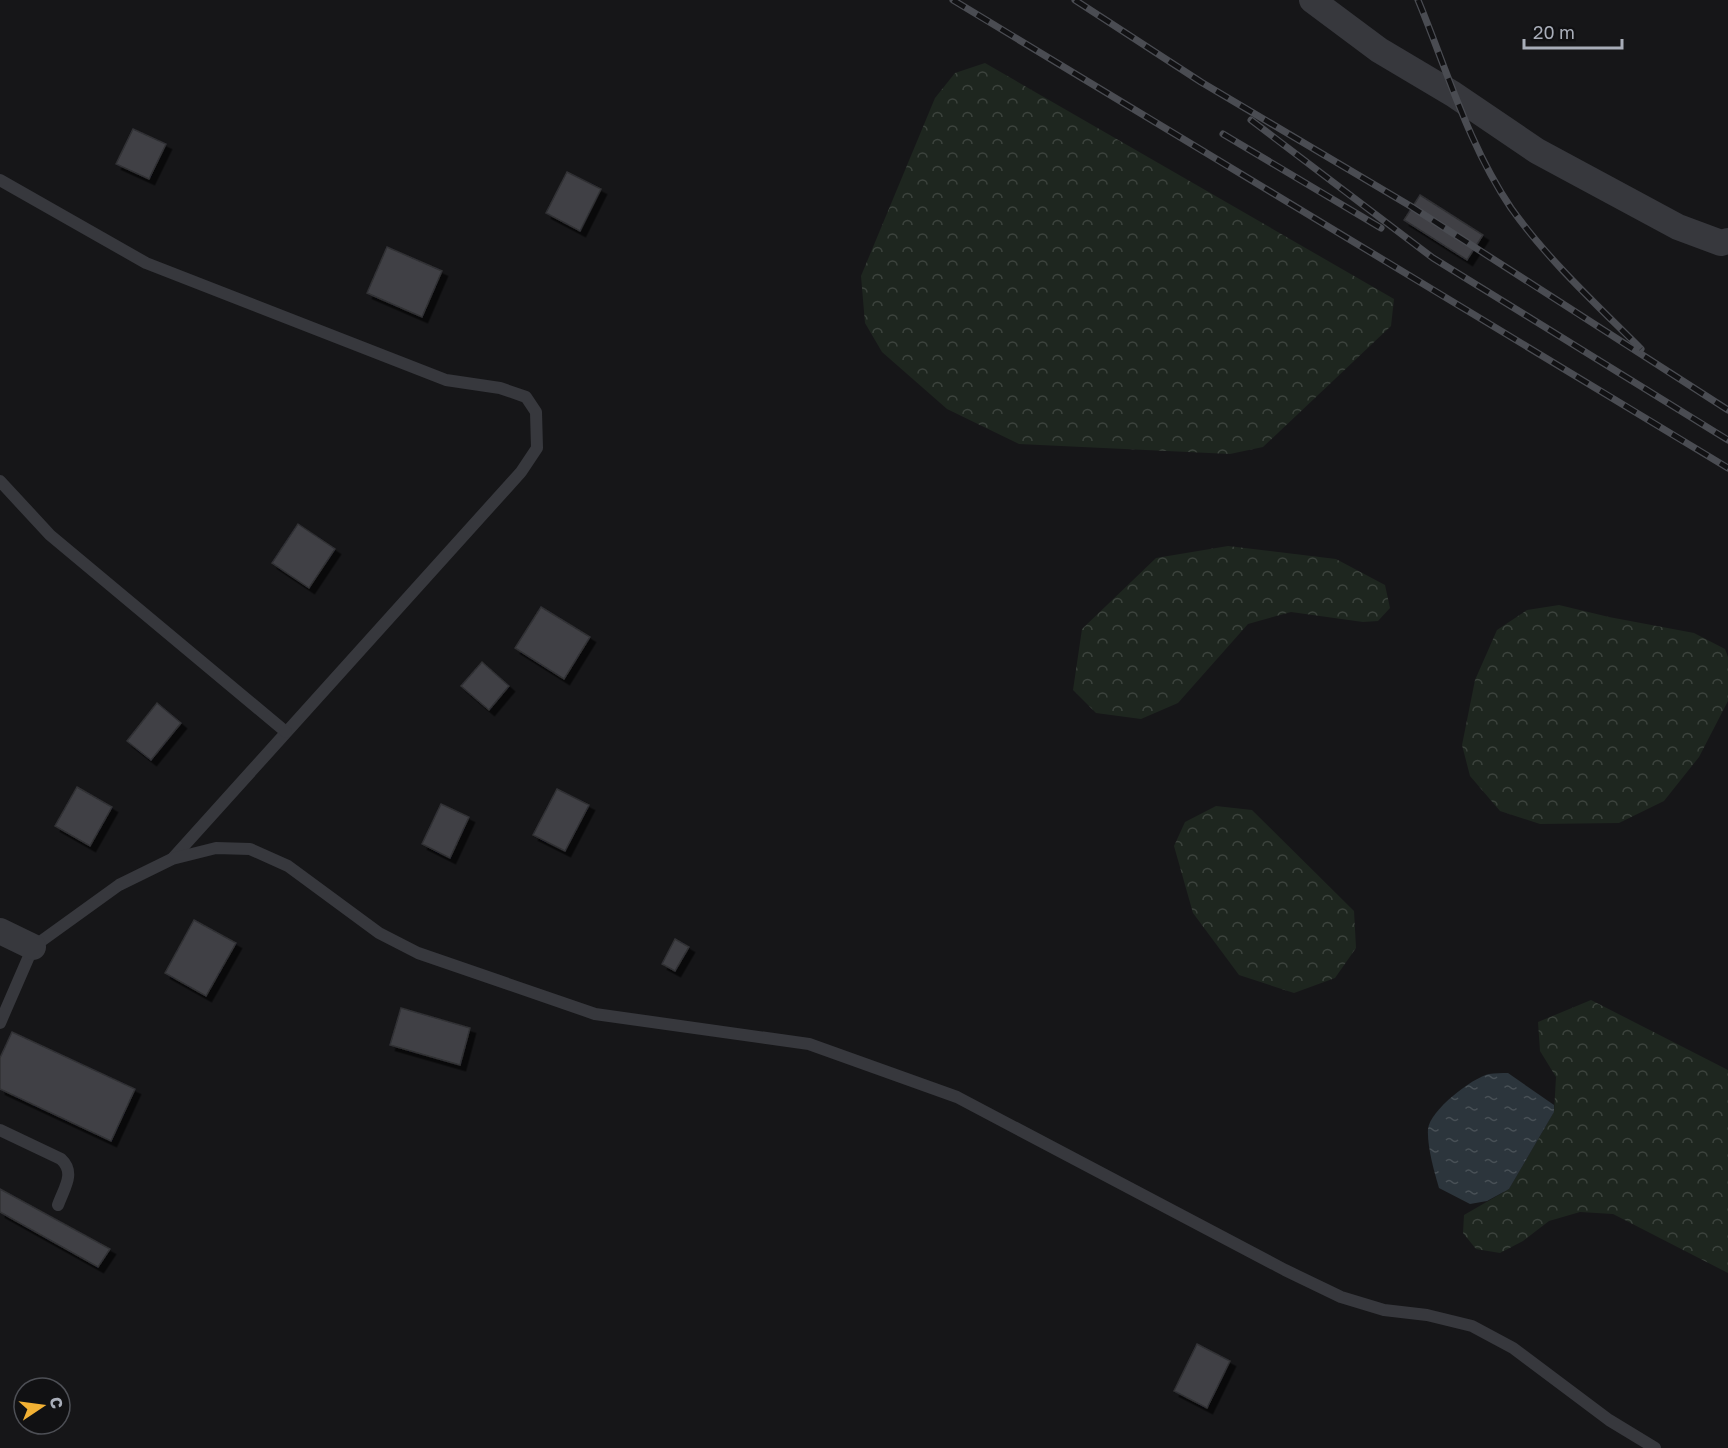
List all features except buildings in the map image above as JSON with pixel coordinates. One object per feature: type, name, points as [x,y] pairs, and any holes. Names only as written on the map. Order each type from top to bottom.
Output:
[{"type":"street","points":[[1312,0],[1379,50],[1453,93],[1538,151],[1678,228],[1721,243],[1728,241]]},
{"type":"street","points":[[0,931],[33,947]]},
{"type":"lane","points":[[0,180],[146,263],[446,380],[500,388],[526,397],[536,412],[537,448],[521,472],[172,859]]},
{"type":"lane","points":[[0,480],[50,535],[286,732]]},
{"type":"lane","points":[[0,1023],[33,947],[119,885],[172,859],[216,848],[250,849],[288,866],[379,933],[440,960],[595,1014],[809,1044],[957,1097],[1285,1270],[1341,1297],[1384,1310],[1428,1315],[1472,1326],[1512,1348],[1609,1420],[1655,1448]]},
{"type":"lane","points":[[0,1130],[61,1159],[67,1165],[70,1174],[58,1205]]},
{"type":"green space","points":[[985,63],[1394,299],[1391,326],[1263,447],[1230,454],[1019,444],[947,409],[882,352],[865,323],[861,276],[935,98],[955,73]]},
{"type":"green space","points":[[1228,546],[1336,559],[1385,585],[1390,608],[1378,621],[1363,622],[1291,612],[1248,624],[1178,703],[1141,719],[1096,713],[1073,690],[1082,629],[1156,558]]},
{"type":"green space","points":[[1559,605],[1694,633],[1725,649],[1728,657],[1728,701],[1699,757],[1664,801],[1619,823],[1540,824],[1500,811],[1470,776],[1462,745],[1475,680],[1497,630],[1527,610]]},
{"type":"green space","points":[[1216,806],[1252,810],[1354,911],[1356,948],[1335,978],[1294,993],[1239,975],[1193,913],[1174,846],[1185,822]]},
{"type":"green space","points":[[1591,1000],[1728,1070],[1728,1273],[1613,1214],[1580,1212],[1549,1221],[1523,1241],[1500,1253],[1476,1249],[1463,1233],[1464,1215],[1509,1189],[1554,1112],[1556,1077],[1540,1051],[1538,1022]]},
{"type":"water","points":[[1508,1073],[1554,1105],[1554,1112],[1509,1189],[1487,1201],[1470,1204],[1439,1188],[1430,1151],[1428,1129],[1430,1121],[1444,1104],[1463,1088],[1489,1074]]},
{"type":"railway","points":[[953,0],[1728,468]]},
{"type":"railway","points":[[1075,0],[1201,82],[1412,207],[1728,410]]},
{"type":"railway","points":[[1418,0],[1470,133],[1511,208],[1557,264],[1641,349]]},
{"type":"railway","points":[[1251,120],[1433,258],[1728,440]]},
{"type":"railway","points":[[1223,134],[1381,228]]}]
